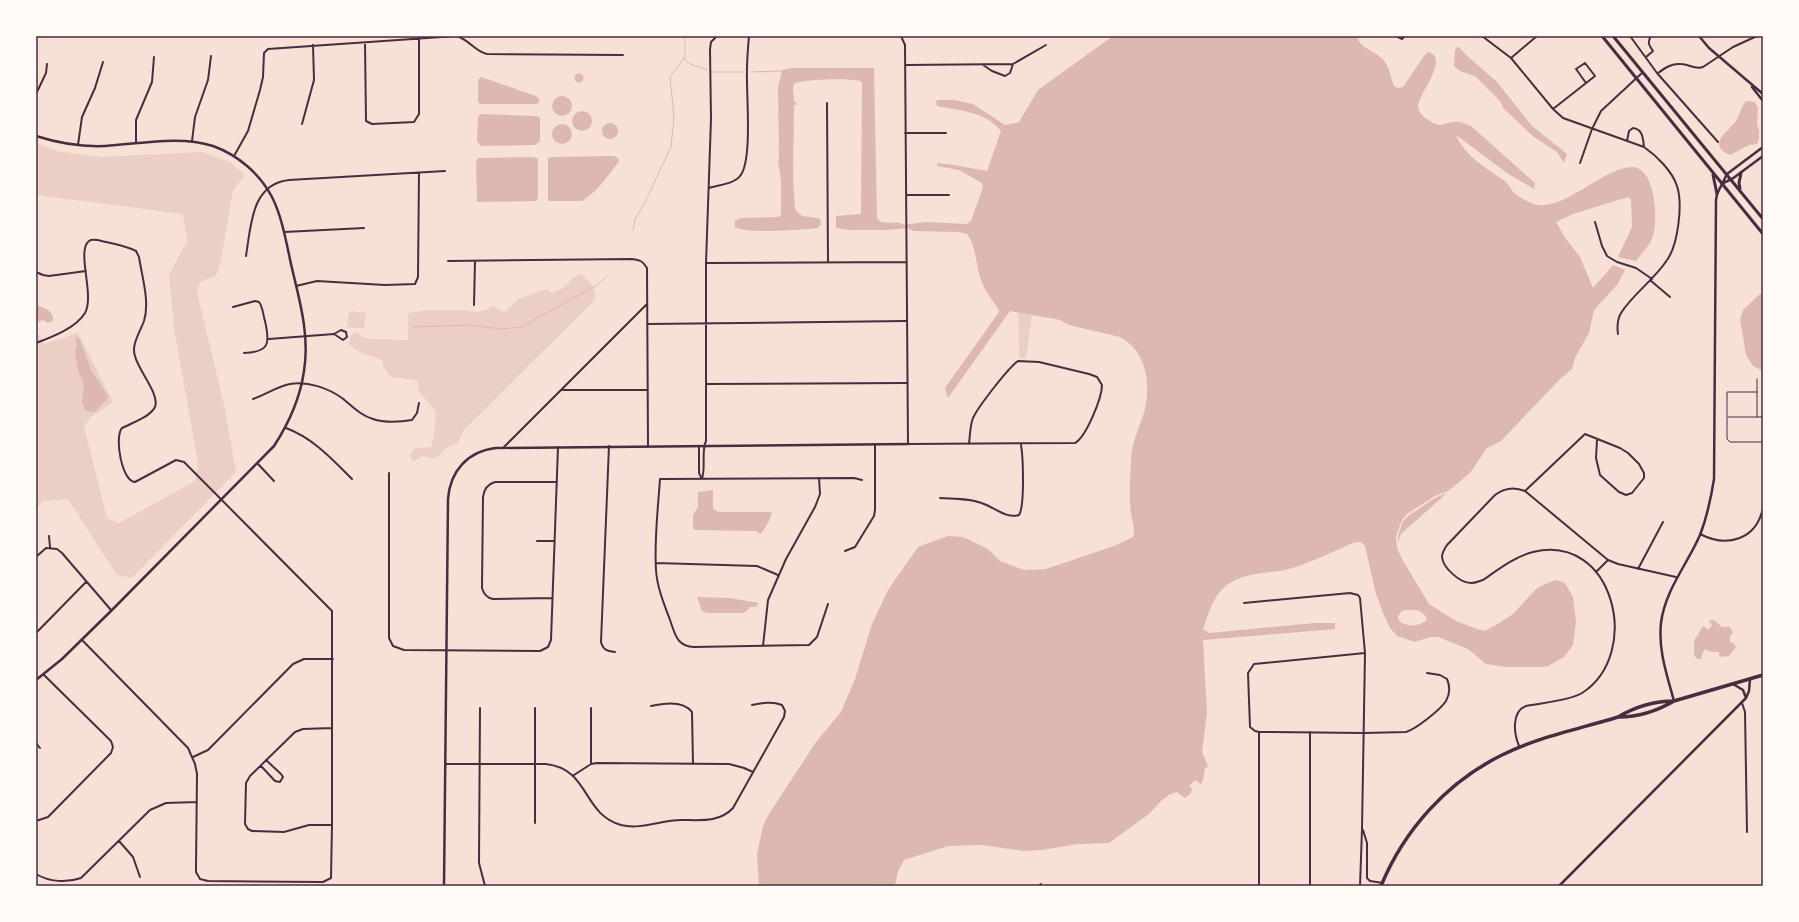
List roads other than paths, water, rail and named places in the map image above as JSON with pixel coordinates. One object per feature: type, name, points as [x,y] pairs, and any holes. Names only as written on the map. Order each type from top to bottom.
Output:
[{"type":"main road","points":[[1602,36],[1763,234]]},
{"type":"main road","points":[[1613,36],[1763,219]]},
{"type":"main road","points":[[1712,171],[1717,194]]},
{"type":"main road","points":[[1741,173],[1739,183],[1741,191]]},
{"type":"main road","points":[[1618,717],[1632,717],[1639,715],[1661,708],[1674,701],[1763,675]]},
{"type":"main road","points":[[1382,884],[1408,836],[1424,815],[1442,797],[1480,768],[1520,748],[1618,717],[1629,710],[1660,701],[1674,701]]},
{"type":"street","points":[[702,479],[704,472],[704,446],[706,441],[706,216],[709,188],[711,119],[710,49],[711,42],[717,36]]},
{"type":"street","points":[[709,188],[735,181],[743,172],[745,165],[748,133],[746,70],[749,36]]},
{"type":"street","points":[[901,36],[905,45],[906,383],[908,444]]},
{"type":"street","points":[[1396,36],[1402,39],[1405,36]]},
{"type":"street","points":[[1482,36],[1511,58],[1562,118],[1644,147],[1654,153],[1676,182],[1679,196],[1678,234],[1674,246],[1668,260],[1622,313],[1618,320],[1618,334]]},
{"type":"street","points":[[1511,58],[1536,36]]},
{"type":"street","points":[[1630,36],[1658,73],[1718,142]]},
{"type":"street","points":[[1646,57],[1653,52],[1648,41],[1651,36]]},
{"type":"street","points":[[1699,36],[1720,57],[1763,94]]},
{"type":"street","points":[[1658,73],[1671,65],[1682,64],[1700,68],[1720,57],[1733,47],[1757,36]]},
{"type":"street","points":[[234,156],[248,131],[263,77],[265,51],[272,48],[459,37],[466,40],[476,50],[487,54],[623,55]]},
{"type":"street","points":[[365,42],[366,121],[372,124],[414,122],[419,114],[419,39]]},
{"type":"street","points":[[302,124],[314,80],[313,45]]},
{"type":"street","points":[[905,65],[1013,64],[1046,45]]},
{"type":"street","points":[[192,141],[195,117],[208,80],[211,56]]},
{"type":"street","points":[[136,143],[136,120],[152,82],[154,57]]},
{"type":"street","points":[[78,145],[82,117],[96,88],[103,62]]},
{"type":"street","points":[[1553,109],[1595,76],[1585,63],[1576,69],[1586,83]]},
{"type":"street","points":[[36,94],[46,73],[47,64]]},
{"type":"street","points":[[982,64],[992,71],[1005,76],[1010,73],[1013,64]]},
{"type":"street","points":[[1580,163],[1592,129],[1601,111],[1642,73]]},
{"type":"street","points":[[1748,82],[1763,101]]},
{"type":"street","points":[[827,103],[828,262]]},
{"type":"street","points":[[1627,142],[1628,131],[1633,128],[1637,128],[1642,132],[1644,147]]},
{"type":"street","points":[[905,133],[946,133]]},
{"type":"street","points":[[36,136],[78,145],[106,146],[136,143],[192,141],[214,147],[234,156],[251,169],[267,189],[276,207],[284,232],[306,336],[302,384],[286,428],[274,446],[258,464],[82,640],[44,675],[36,680]]},
{"type":"street","points":[[1674,701],[1662,655],[1661,633],[1666,600],[1700,534],[1712,491],[1715,462],[1717,194],[1727,174],[1763,147]]},
{"type":"street","points":[[1722,184],[1732,180],[1763,156]]},
{"type":"street","points":[[246,256],[257,200],[267,189],[277,182],[289,180],[445,171]]},
{"type":"street","points":[[296,286],[317,281],[385,285],[411,285],[418,282],[419,172]]},
{"type":"street","points":[[906,195],[949,195]]},
{"type":"street","points":[[1595,222],[1602,246],[1607,256],[1617,262],[1636,268],[1670,298]]},
{"type":"street","points":[[284,232],[364,228]]},
{"type":"street","points":[[36,343],[69,328],[82,317],[85,312],[89,300],[84,248],[90,240],[102,241],[136,251],[139,257],[146,310],[135,345],[134,356],[154,394],[156,404],[154,409],[147,415],[119,431],[119,447],[126,476],[131,481],[136,482],[176,460],[181,460],[332,611],[332,874],[328,880],[323,882],[208,881],[200,879],[196,872],[197,774],[193,757],[184,742],[82,640]]},
{"type":"street","points":[[448,261],[632,259],[640,260],[644,263],[647,268],[648,446]]},
{"type":"street","points":[[474,305],[475,261]]},
{"type":"street","points":[[706,263],[906,262]]},
{"type":"street","points":[[36,272],[43,276],[49,276],[86,271]]},
{"type":"street","points":[[233,307],[255,301],[259,302],[269,338],[265,348],[261,351],[244,353]]},
{"type":"street","points":[[504,447],[647,304]]},
{"type":"street","points":[[647,324],[906,321]]},
{"type":"street","points":[[269,338],[334,334],[341,330],[346,332],[347,337],[341,340],[334,334]]},
{"type":"street","points":[[444,886],[448,499],[450,485],[457,470],[469,457],[488,449],[504,447],[875,444],[1068,445],[1078,442],[1083,435],[1101,396],[1102,388],[1100,381],[1097,377],[1089,374],[1038,362],[1025,360],[1018,361],[1011,367],[978,409],[972,423],[969,444]]},
{"type":"street","points":[[706,384],[906,383]]},
{"type":"street","points":[[253,399],[285,385],[302,384],[319,387],[333,392],[358,412],[373,420],[380,421],[412,420],[417,414],[419,403]]},
{"type":"street","points":[[561,390],[648,390]]},
{"type":"street","points":[[286,428],[306,437],[314,443],[352,479]]},
{"type":"street","points":[[1524,491],[1585,434],[1628,453],[1642,468],[1644,478],[1632,493],[1626,495],[1619,492],[1600,475],[1596,458],[1597,440]]},
{"type":"street","points":[[845,551],[855,547],[874,516],[876,504],[875,444]]},
{"type":"street","points":[[940,498],[974,501],[983,503],[1007,515],[1015,516],[1019,514],[1022,509],[1023,458],[1021,444]]},
{"type":"street","points":[[608,446],[601,642],[606,651],[615,652]]},
{"type":"street","points":[[699,446],[699,472],[702,479]]},
{"type":"street","points":[[389,473],[390,642],[393,646],[404,650],[447,649],[479,651],[540,651],[548,647],[551,640],[558,447]]},
{"type":"street","points":[[258,464],[274,481]]},
{"type":"street","points":[[763,647],[768,600],[778,575],[815,507],[820,494],[819,478]]},
{"type":"street","points":[[828,604],[817,637],[812,644],[802,646],[763,647],[694,647],[683,645],[679,642],[675,633],[658,582],[656,563],[660,479],[854,478],[862,480]]},
{"type":"street","points":[[552,598],[493,599],[484,594],[482,588],[483,497],[488,486],[495,482],[557,482]]},
{"type":"street","points":[[1520,748],[1516,735],[1516,715],[1518,711],[1526,706],[1580,694],[1591,686],[1608,663],[1614,634],[1614,610],[1610,596],[1596,572],[1577,556],[1567,552],[1546,550],[1523,555],[1477,582],[1466,582],[1461,580],[1448,568],[1442,556],[1445,548],[1495,495],[1501,490],[1515,488],[1524,491],[1608,560],[1676,578]]},
{"type":"street","points":[[1700,534],[1712,540],[1723,542],[1734,540],[1750,532],[1756,525],[1763,508]]},
{"type":"street","points":[[1638,569],[1663,522]]},
{"type":"street","points":[[49,536],[50,547]]},
{"type":"street","points":[[537,541],[554,541]]},
{"type":"street","points":[[36,558],[46,548],[50,547],[57,549],[111,611]]},
{"type":"street","points":[[1596,572],[1608,560]]},
{"type":"street","points":[[656,563],[757,566],[778,575]]},
{"type":"street","points":[[36,633],[86,582]]},
{"type":"street","points":[[1244,603],[1350,593],[1358,595],[1361,602],[1365,653],[1360,886]]},
{"type":"street","points":[[1365,653],[1254,664],[1248,672],[1250,727],[1259,732],[1398,733],[1412,730],[1442,706],[1448,696],[1449,688],[1447,679],[1440,675],[1427,673]]},
{"type":"street","points":[[193,757],[208,750],[293,664],[304,659],[333,659]]},
{"type":"street","points":[[36,821],[48,817],[111,753],[114,747],[111,741],[44,675]]},
{"type":"street","points":[[1559,886],[1742,703],[1749,691],[1750,679]]},
{"type":"street","points":[[1732,684],[1743,690],[1746,698]]},
{"type":"street","points":[[445,764],[555,765],[574,775],[602,816],[622,825],[632,827],[672,820],[707,820],[722,817],[728,814],[784,717],[782,705],[763,702],[752,705]]},
{"type":"street","points":[[1742,703],[1746,712],[1748,832]]},
{"type":"street","points":[[651,706],[660,704],[681,704],[685,705],[690,710],[693,716],[693,764]]},
{"type":"street","points":[[480,708],[479,862],[485,886]]},
{"type":"street","points":[[534,823],[535,708]]},
{"type":"street","points":[[591,708],[591,764]]},
{"type":"street","points":[[332,728],[303,729],[295,732],[266,760],[246,783],[245,824],[248,829],[252,831],[284,832],[309,825],[332,825]]},
{"type":"street","points":[[1259,732],[1259,886]]},
{"type":"street","points":[[1310,732],[1310,886]]},
{"type":"street","points":[[36,743],[40,748]]},
{"type":"street","points":[[261,766],[275,781],[280,782],[283,777],[266,760]]},
{"type":"street","points":[[574,775],[591,764],[729,764],[753,772]]},
{"type":"street","points":[[36,874],[52,880],[75,880],[81,878],[119,841],[137,820],[157,806],[166,802],[197,802]]},
{"type":"street","points":[[1362,829],[1367,843],[1367,878],[1370,881],[1382,884]]},
{"type":"street","points":[[119,841],[133,857],[140,877]]},
{"type":"lane","points":[[1757,379],[1757,417]]},
{"type":"lane","points":[[1757,392],[1727,392],[1728,441],[1763,442]]},
{"type":"lane","points":[[1727,417],[1763,417]]},
{"type":"waterway","points":[[633,231],[635,219],[645,202],[671,147],[674,117],[670,77],[685,57],[685,36]]},
{"type":"waterway","points":[[684,59],[690,64],[707,70]]},
{"type":"waterway","points":[[750,72],[782,71]]},
{"type":"waterway","points":[[713,72],[743,72]]},
{"type":"waterway","points":[[413,327],[471,325],[500,329],[521,327],[597,285],[607,277]]}]
